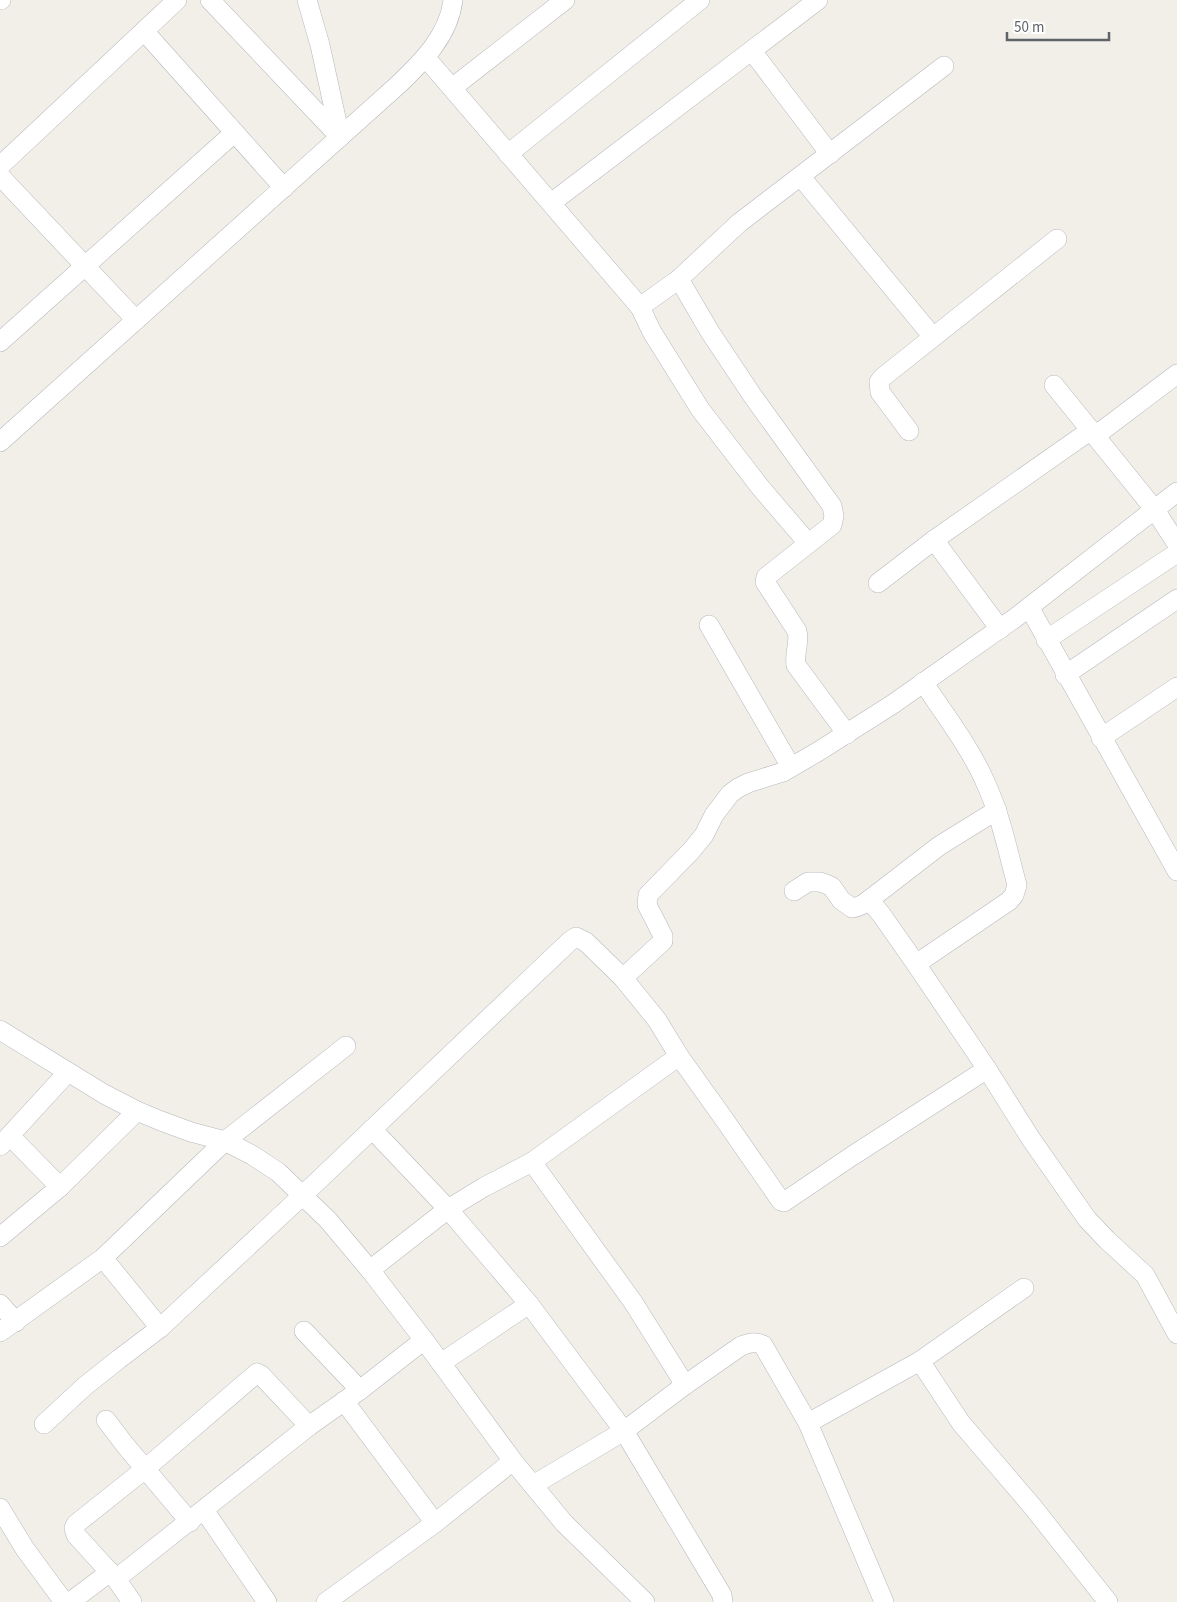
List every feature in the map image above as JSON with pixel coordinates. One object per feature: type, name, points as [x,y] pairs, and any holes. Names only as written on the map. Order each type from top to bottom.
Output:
[{"type":"street","points":[[136,320],[85,266],[1,167],[177,0]]},
{"type":"street","points":[[210,0],[340,137]]},
{"type":"street","points":[[307,0],[320,44],[340,137]]},
{"type":"street","points":[[0,442],[426,58],[448,22],[453,0]]},
{"type":"street","points":[[452,88],[565,0]]},
{"type":"street","points":[[508,154],[700,0]]},
{"type":"street","points":[[550,203],[752,50],[807,3]]},
{"type":"street","points":[[144,31],[284,188]]},
{"type":"street","points":[[752,50],[830,154]]},
{"type":"street","points":[[426,58],[640,307],[652,332],[705,415],[760,487],[808,543]]},
{"type":"street","points":[[640,307],[679,279],[739,223],[944,66]]},
{"type":"street","points":[[0,342],[234,133]]},
{"type":"street","points":[[801,176],[934,336]]},
{"type":"street","points":[[910,431],[880,392],[879,382],[1057,239]]},
{"type":"street","points":[[679,279],[710,332],[752,395],[832,506],[834,516],[832,525],[766,577],[765,584],[798,631],[796,665],[847,734]]},
{"type":"street","points":[[878,584],[934,540],[1177,374]]},
{"type":"street","points":[[1054,385],[1155,510],[1177,544]]},
{"type":"street","points":[[623,978],[663,941],[663,936],[646,905],[648,895],[704,835],[714,815],[730,794],[748,783],[783,772],[893,704],[1000,629],[1177,492]]},
{"type":"street","points":[[934,540],[1000,629]]},
{"type":"street","points":[[1046,640],[1177,553]]},
{"type":"street","points":[[1065,675],[1177,599]]},
{"type":"street","points":[[1028,607],[1177,872]]},
{"type":"street","points":[[709,625],[791,767]]},
{"type":"street","points":[[916,964],[1009,901],[1014,895],[1017,885],[997,810],[988,786],[923,682]]},
{"type":"street","points":[[1101,738],[1177,687]]},
{"type":"street","points":[[794,891],[808,882],[820,882],[832,887],[841,900],[852,908],[858,908],[939,846],[997,810]]},
{"type":"street","points":[[869,900],[916,964],[1087,1219],[1145,1275],[1176,1331]]},
{"type":"street","points":[[44,1424],[99,1375],[160,1328],[570,941],[576,938],[586,942],[623,978],[657,1020],[679,1056],[782,1202],[987,1069]]},
{"type":"street","points":[[0,1030],[104,1094],[137,1111],[191,1132],[225,1141],[252,1155],[278,1172],[328,1220],[370,1270],[513,1461],[564,1523],[645,1602]]},
{"type":"street","points":[[0,1304],[8,1327],[103,1258],[225,1141],[346,1046]]},
{"type":"street","points":[[370,1270],[448,1209],[484,1187],[532,1162],[679,1056]]},
{"type":"street","points":[[60,1187],[5,1141],[68,1072]]},
{"type":"street","points":[[0,1237],[60,1187],[137,1111]]},
{"type":"street","points":[[372,1129],[448,1209],[529,1304],[624,1431],[722,1595],[723,1602]]},
{"type":"street","points":[[532,1162],[633,1302],[685,1385]]},
{"type":"street","points":[[103,1258],[160,1328]]},
{"type":"street","points":[[808,1423],[920,1360],[1024,1288]]},
{"type":"street","points":[[441,1363],[529,1304]]},
{"type":"street","points":[[304,1331],[360,1390]]},
{"type":"street","points":[[70,1602],[113,1576],[197,1516],[309,1426],[360,1390],[424,1340]]},
{"type":"street","points":[[533,1485],[624,1431],[741,1346],[751,1342],[758,1343],[763,1345],[808,1423],[884,1602]]},
{"type":"street","points":[[920,1360],[961,1423],[1032,1506],[1108,1602]]},
{"type":"street","points":[[132,1602],[113,1576],[76,1535],[74,1528],[76,1524],[145,1469],[257,1373],[309,1426]]},
{"type":"street","points":[[344,1401],[435,1523]]},
{"type":"street","points":[[106,1420],[145,1469],[197,1516],[267,1602]]},
{"type":"street","points":[[326,1602],[435,1523],[513,1461]]},
{"type":"street","points":[[0,1508],[25,1549],[64,1602]]}]
